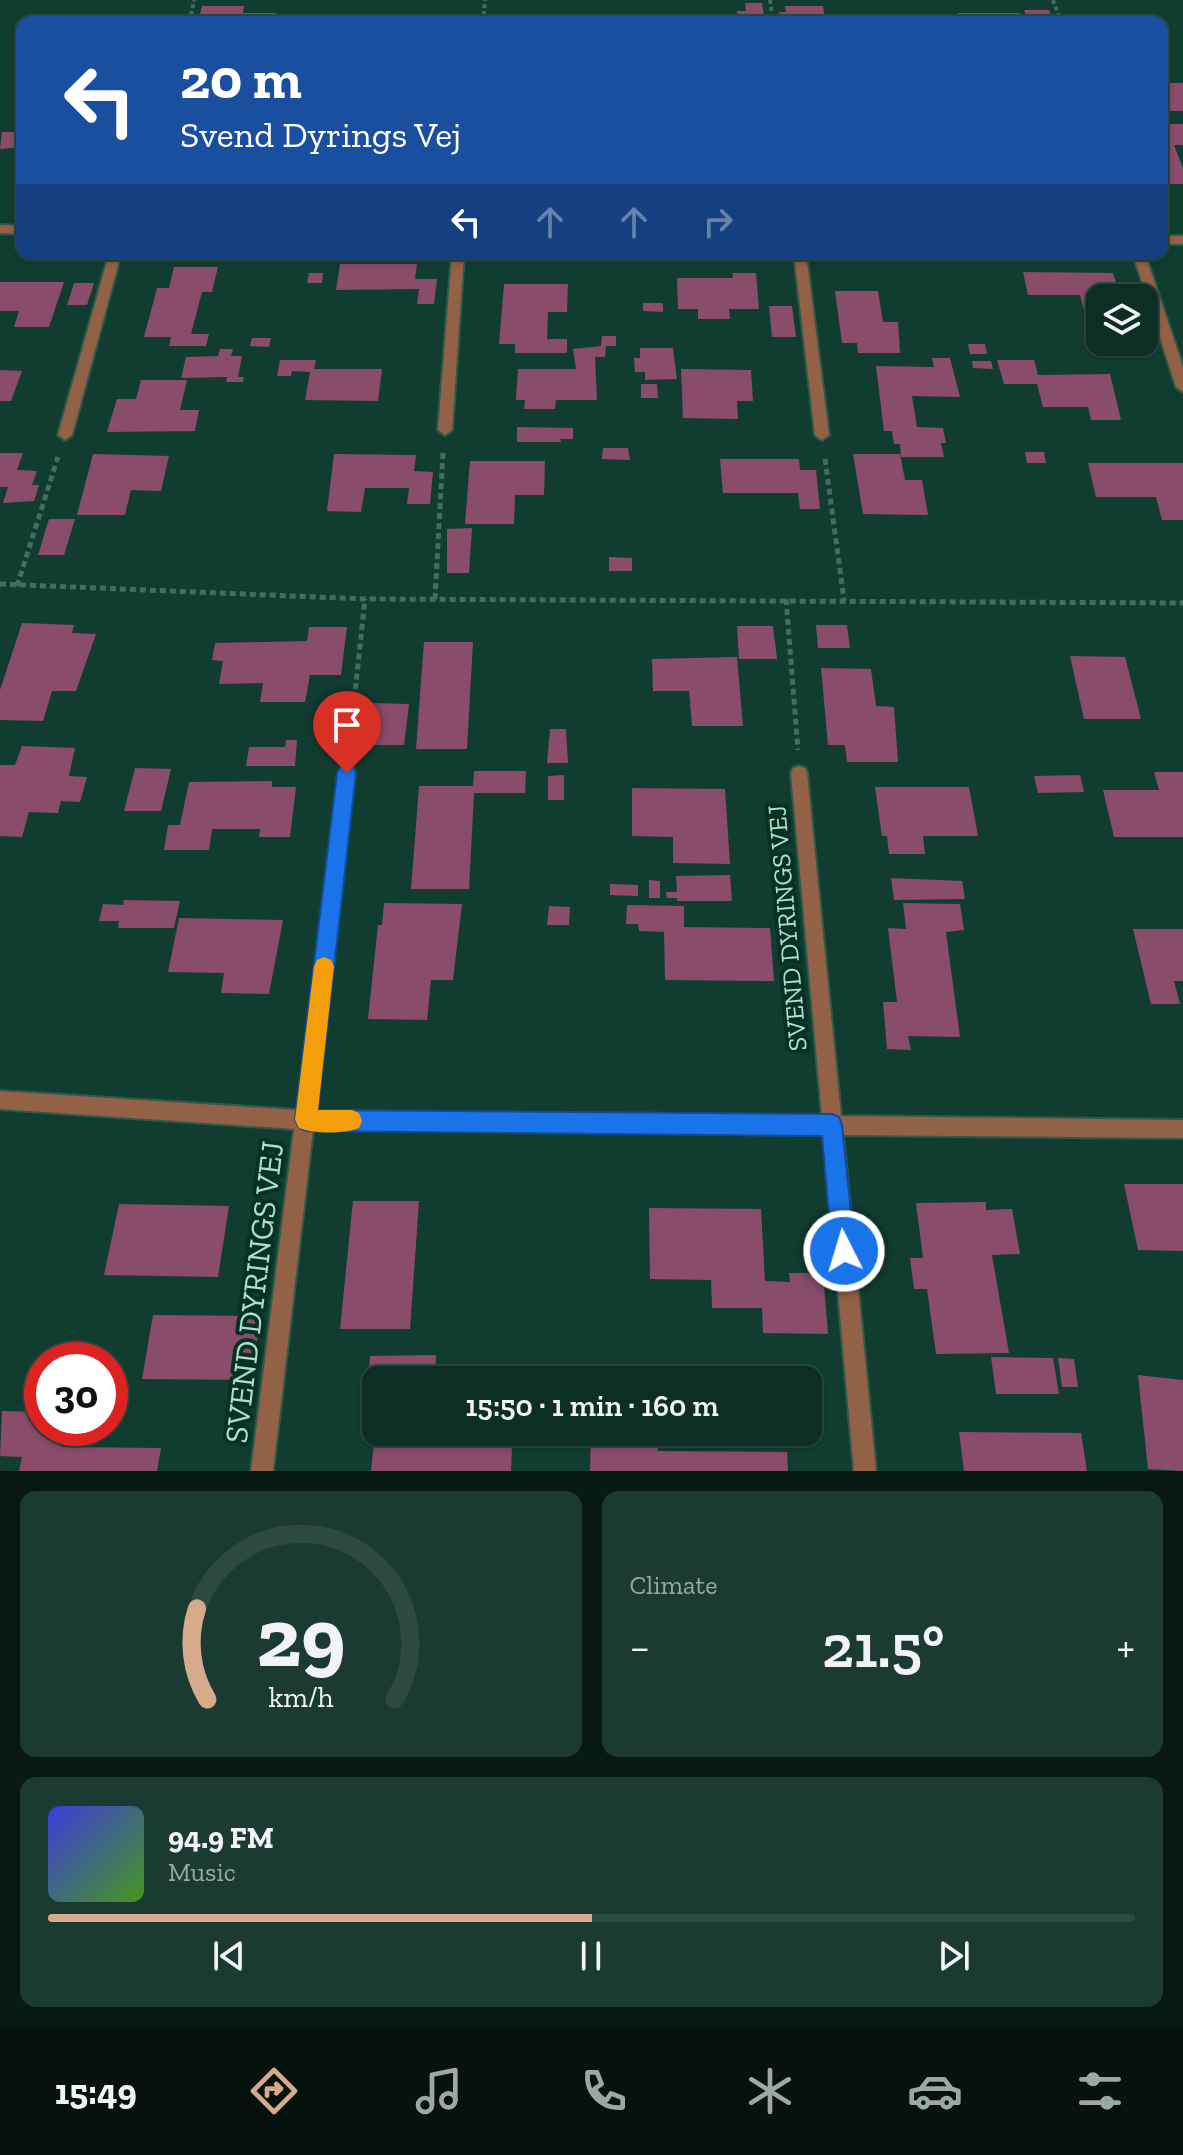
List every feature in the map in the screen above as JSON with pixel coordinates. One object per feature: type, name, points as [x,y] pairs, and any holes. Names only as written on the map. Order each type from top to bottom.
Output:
[{"type":"street","points":[[65,435],[113,260]]},
{"type":"street","points":[[445,430],[458,260]]},
{"type":"street","points":[[801,260],[822,435]]},
{"type":"street","points":[[1141,260],[1183,387]]},
{"type":"street","name":"SVEND DYRINGS VEJ","points":[[262,1471],[347,773]]},
{"type":"street","name":"SVEND DYRINGS VEJ","points":[[799,773],[865,1471]]},
{"type":"street","name":"SVEND DYRINGS VEJ","points":[[0,1100],[306,1120],[1183,1129]]},
{"type":"path","points":[[435,599],[445,430]]},
{"type":"path","points":[[17,586],[65,435]]},
{"type":"path","points":[[822,435],[844,600]]},
{"type":"path","points":[[0,584],[365,599],[1183,603]]},
{"type":"path","points":[[347,773],[365,599]]},
{"type":"path","points":[[786,599],[799,773]]},
{"type":"building","points":[[745,3],[762,3],[764,16],[738,16],[737,11],[746,11]]},
{"type":"building","points":[[202,6],[244,6],[243,13],[276,13],[275,16],[200,16]]},
{"type":"building","points":[[785,6],[823,6],[825,16],[780,16],[779,12],[786,12]]},
{"type":"building","points":[[1024,10],[1049,10],[1051,16],[1026,16]]},
{"type":"building","points":[[958,13],[1020,13],[1021,16],[959,16]]},
{"type":"building","points":[[115,14],[150,14],[150,16]]},
{"type":"building","points":[[512,15],[555,15],[555,16]]},
{"type":"building","points":[[734,15],[734,16],[671,16]]},
{"type":"building","points":[[1168,83],[1183,83],[1183,111],[1168,111]]},
{"type":"building","points":[[1168,124],[1183,124],[1183,145],[1174,145],[1183,168],[1183,184],[1168,184]]},
{"type":"building","points":[[2,132],[16,132],[16,148],[0,149]]},
{"type":"building","points":[[340,264],[417,264],[415,279],[437,279],[434,304],[417,304],[419,289],[336,290]]},
{"type":"building","points":[[174,267],[218,267],[212,292],[202,292],[191,334],[209,334],[206,346],[169,346],[171,337],[144,337],[157,288],[169,288]]},
{"type":"building","points":[[1023,272],[1113,273],[1117,284],[1086,284],[1086,318],[1080,295],[1028,295]]},
{"type":"building","points":[[309,273],[323,273],[322,283],[307,283]]},
{"type":"building","points":[[732,273],[756,273],[759,309],[729,309],[730,319],[698,319],[698,309],[678,309],[677,278],[733,278]]},
{"type":"building","points":[[0,282],[64,282],[49,327],[14,327],[19,311],[0,311]]},
{"type":"building","points":[[74,283],[94,283],[87,305],[67,305]]},
{"type":"building","points":[[504,284],[568,284],[567,312],[548,312],[547,339],[567,339],[567,353],[515,353],[515,344],[499,344]]},
{"type":"building","points":[[835,291],[878,291],[883,322],[898,322],[900,353],[858,353],[857,343],[842,343]]},
{"type":"building","points":[[643,303],[663,303],[663,312],[643,311]]},
{"type":"building","points":[[769,306],[792,306],[796,337],[772,337]]},
{"type":"building","points":[[602,336],[616,336],[616,346],[606,346],[605,357],[595,357],[597,400],[556,400],[555,409],[524,409],[525,400],[516,400],[518,369],[576,369],[573,349],[601,346]]},
{"type":"building","points":[[252,338],[271,338],[269,347],[250,346]]},
{"type":"building","points":[[968,344],[985,344],[987,354],[970,354]]},
{"type":"building","points":[[640,348],[673,348],[677,379],[645,380],[645,372],[635,372],[634,358],[640,358]]},
{"type":"building","points":[[220,349],[233,349],[231,356],[242,356],[238,377],[244,377],[243,382],[226,382],[227,377],[181,378],[186,357],[218,356]]},
{"type":"building","points":[[932,358],[950,358],[960,397],[912,396],[917,427],[943,428],[946,443],[941,443],[944,457],[901,457],[900,444],[894,444],[892,431],[884,431],[876,366],[934,367]]},
{"type":"building","points":[[280,360],[316,360],[314,369],[382,369],[378,401],[305,400],[310,372],[292,371],[291,376],[277,376]]},
{"type":"building","points":[[997,360],[1034,360],[1038,375],[1110,374],[1121,420],[1091,420],[1088,407],[1043,407],[1037,384],[1004,384]]},
{"type":"building","points":[[972,361],[991,361],[993,369],[973,368]]},
{"type":"building","points":[[681,369],[751,370],[753,401],[737,401],[738,419],[683,418]]},
{"type":"building","points":[[0,370],[22,371],[11,401],[0,401]]},
{"type":"building","points":[[141,380],[187,380],[180,410],[199,410],[195,431],[107,432],[117,399],[136,399]]},
{"type":"building","points":[[641,384],[657,384],[658,398],[641,398]]},
{"type":"building","points":[[517,427],[573,428],[573,439],[517,442]]},
{"type":"building","points":[[603,448],[628,448],[630,460],[602,459]]},
{"type":"building","points":[[1025,452],[1044,452],[1046,463],[1027,463]]},
{"type":"building","points":[[0,453],[23,453],[17,470],[37,471],[32,485],[39,485],[34,501],[3,503],[8,487],[0,487]]},
{"type":"building","points":[[93,454],[169,456],[161,491],[131,490],[125,515],[77,515]]},
{"type":"building","points":[[334,454],[416,455],[414,471],[433,472],[430,504],[407,504],[409,488],[365,488],[361,512],[327,511]]},
{"type":"building","points":[[853,454],[900,454],[905,480],[922,480],[928,515],[863,514]]},
{"type":"building","points":[[720,459],[799,459],[800,470],[816,470],[820,509],[800,509],[798,493],[723,493]]},
{"type":"building","points":[[470,461],[545,461],[544,495],[515,495],[514,524],[465,524]]},
{"type":"building","points":[[1088,463],[1183,463],[1183,520],[1162,520],[1156,497],[1096,497]]},
{"type":"building","points":[[49,519],[75,519],[64,555],[38,555]]},
{"type":"building","points":[[472,528],[469,573],[447,573],[447,529]]},
{"type":"building","points":[[609,557],[632,558],[632,571],[609,571]]},
{"type":"building","points":[[22,623],[74,625],[72,633],[96,634],[76,691],[52,691],[43,721],[0,720],[0,690]]},
{"type":"building","points":[[816,625],[847,625],[850,648],[818,648]]},
{"type":"building","points":[[737,626],[773,626],[777,659],[739,659]]},
{"type":"building","points":[[309,627],[347,627],[341,675],[310,675],[305,702],[260,702],[263,683],[219,684],[223,661],[212,660],[215,643],[307,641]]},
{"type":"building","points":[[424,642],[473,642],[467,749],[416,749]]},
{"type":"building","points":[[1070,656],[1125,657],[1141,719],[1084,719]]},
{"type":"building","points":[[737,657],[743,726],[692,726],[689,691],[653,691],[652,659]]},
{"type":"building","points":[[821,668],[871,669],[876,706],[894,707],[898,762],[847,762],[845,745],[828,745]]},
{"type":"building","points":[[370,703],[409,704],[404,745],[365,745]]},
{"type":"building","points":[[550,729],[566,729],[568,763],[547,763]]},
{"type":"building","points":[[286,740],[297,740],[295,766],[246,766],[249,747],[285,747]]},
{"type":"building","points":[[22,746],[75,748],[69,776],[87,777],[80,802],[61,801],[58,813],[29,812],[22,837],[0,836],[0,765],[15,765]]},
{"type":"building","points":[[135,768],[171,769],[161,811],[124,811]]},
{"type":"building","points":[[474,771],[526,771],[525,793],[474,793],[469,889],[411,889],[419,786],[473,786]]},
{"type":"building","points":[[1154,772],[1183,772],[1183,837],[1114,837],[1103,790],[1159,790]]},
{"type":"building","points":[[564,775],[564,800],[548,800],[548,776]]},
{"type":"building","points":[[1080,775],[1084,792],[1038,793],[1034,776]]},
{"type":"building","points":[[272,781],[272,787],[296,787],[290,837],[259,837],[260,829],[212,829],[209,850],[164,850],[168,825],[180,825],[189,782]]},
{"type":"building","points":[[875,787],[969,787],[978,836],[923,836],[925,854],[889,854],[887,836],[882,836]]},
{"type":"building","points":[[632,788],[725,789],[730,864],[673,863],[673,837],[632,836]]},
{"type":"building","points":[[730,875],[732,901],[677,901],[677,898],[667,898],[666,892],[677,892],[676,876]]},
{"type":"building","points":[[891,878],[962,881],[965,899],[894,900]]},
{"type":"building","points":[[649,880],[660,881],[660,898],[649,898]]},
{"type":"building","points":[[610,884],[638,885],[638,896],[610,895]]},
{"type":"building","points":[[124,900],[180,901],[174,928],[118,928],[119,921],[99,921],[103,904],[123,905]]},
{"type":"building","points":[[384,903],[462,904],[453,980],[431,980],[427,1020],[368,1019],[378,925],[382,925]]},
{"type":"building","points":[[903,903],[960,904],[964,930],[946,932],[960,1037],[908,1036],[911,1050],[887,1049],[883,1002],[897,1002],[888,928],[906,929]]},
{"type":"building","points":[[627,905],[684,906],[684,927],[770,928],[774,981],[665,980],[664,932],[639,931],[638,924],[626,924]]},
{"type":"building","points":[[549,906],[570,907],[569,925],[547,925]]},
{"type":"building","points":[[179,918],[283,920],[269,994],[221,993],[224,973],[168,972]]},
{"type":"building","points":[[1133,929],[1183,929],[1183,981],[1174,981],[1180,1004],[1151,1004]]},
{"type":"building","points":[[1124,1184],[1183,1184],[1183,1251],[1138,1250]]},
{"type":"building","points":[[353,1201],[419,1201],[410,1329],[340,1329]]},
{"type":"building","points":[[986,1202],[986,1210],[1012,1209],[1020,1254],[992,1255],[1009,1353],[936,1354],[927,1289],[914,1289],[910,1258],[923,1258],[916,1203]]},
{"type":"building","points":[[119,1204],[229,1206],[218,1277],[104,1275]]},
{"type":"building","points":[[649,1208],[761,1209],[765,1281],[790,1282],[789,1273],[823,1273],[828,1334],[763,1333],[762,1308],[712,1308],[711,1280],[650,1279]]},
{"type":"building","points":[[153,1315],[260,1316],[252,1380],[142,1379]]},
{"type":"building","points":[[436,1355],[436,1366],[369,1366],[370,1356]]},
{"type":"building","points":[[991,1357],[1053,1358],[1059,1394],[996,1394]]},
{"type":"building","points":[[1058,1358],[1074,1359],[1078,1387],[1062,1387]]},
{"type":"building","points":[[1138,1375],[1183,1380],[1183,1471],[1148,1469]]},
{"type":"building","points":[[2,1411],[24,1412],[24,1446],[161,1448],[157,1471],[19,1471],[22,1457],[0,1456]]},
{"type":"building","points":[[959,1432],[1081,1433],[1087,1471],[964,1471]]},
{"type":"building","points":[[374,1446],[512,1446],[511,1471],[371,1471]]},
{"type":"building","points":[[591,1446],[658,1446],[658,1451],[787,1452],[788,1471],[590,1471]]},
{"type":"slow traffic","points":[[324,966],[306,1120],[352,1121]]},
{"type":"route","points":[[347,773],[306,1120],[832,1125],[844,1251]]}]
